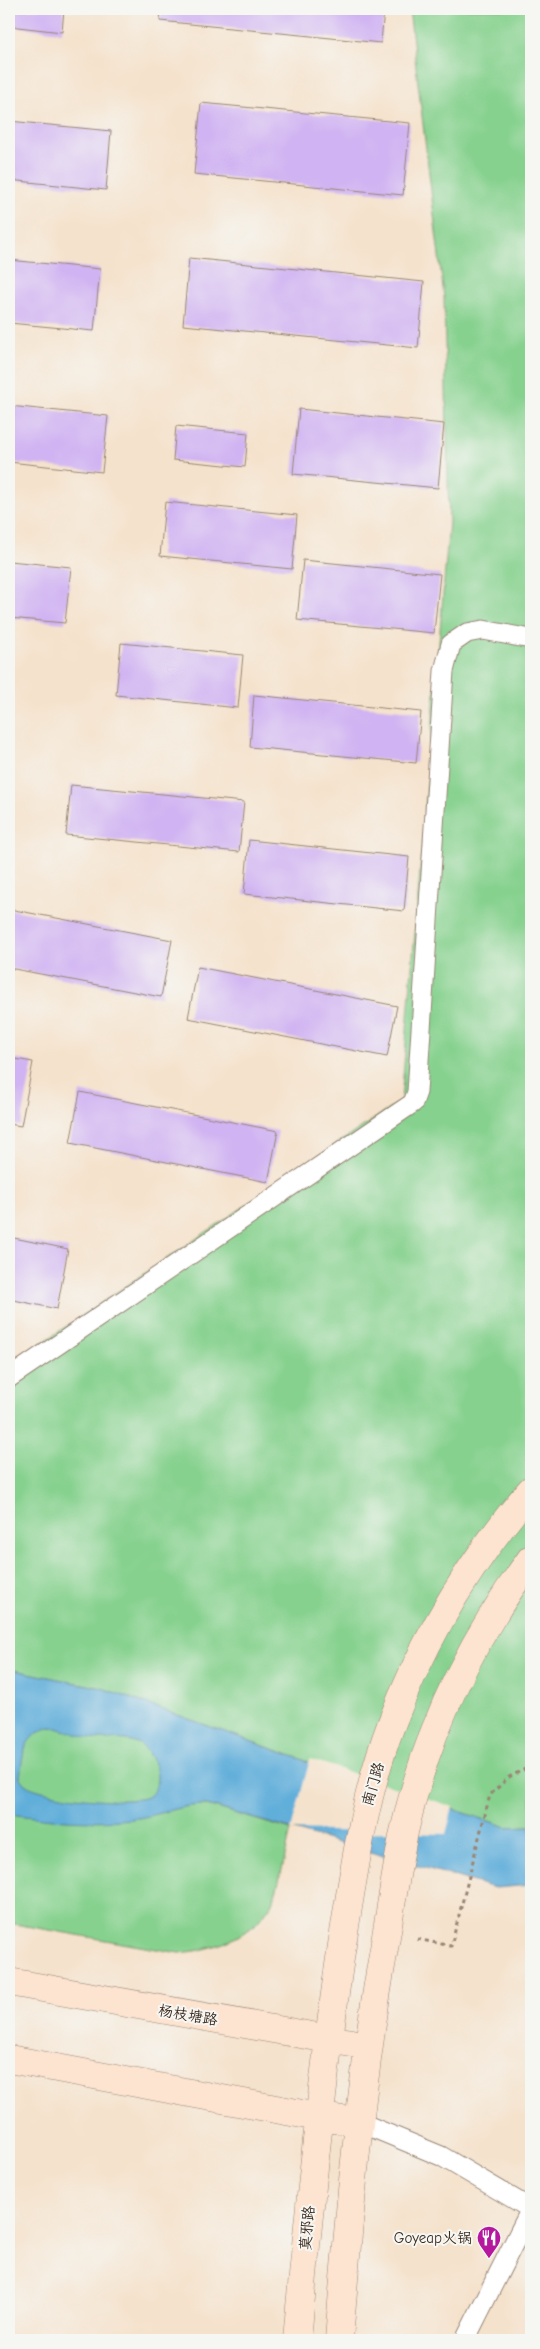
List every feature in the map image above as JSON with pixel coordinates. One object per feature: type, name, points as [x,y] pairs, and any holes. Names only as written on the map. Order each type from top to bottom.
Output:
[{"type":"main road","name":"南门路","points":[[318,2117],[327,2041],[354,1869],[375,1773],[390,1727],[413,1673],[454,1595],[481,1553],[531,1490]]},
{"type":"main road","points":[[339,2340],[350,2196],[368,2046],[404,1832],[417,1783],[443,1712],[476,1644],[501,1601],[531,1559]]},
{"type":"main road","name":"杨枝塘路","points":[[9,1982],[327,2041],[368,2046]]},
{"type":"main road","points":[[9,2059],[318,2117],[359,2122]]},
{"type":"main road","name":"莫邪路","points":[[298,2340],[318,2117]]},
{"type":"lane","points":[[9,1378],[412,1103],[417,1092],[444,670],[451,644],[467,633],[483,630],[531,639]]},
{"type":"lane","points":[[359,2122],[441,2156],[531,2209],[466,2340]]},
{"type":"path","points":[[387,1933],[451,1946],[490,1794],[509,1777],[531,1766]]},
{"type":"green space","points":[[409,9],[531,9],[531,1826],[507,1827],[309,1762],[102,1688],[9,1669],[9,1365],[401,1101],[449,522],[444,297]]},
{"type":"green space","points":[[31,1700],[180,1739],[160,1812],[189,1804],[207,1805],[291,1830],[274,1898],[263,1916],[253,1926],[231,1940],[205,1949],[179,1953],[9,1923],[9,1781]]},
{"type":"water","points":[[9,1669],[102,1688],[309,1762],[507,1827],[531,1826],[531,1885],[495,1888],[207,1805],[188,1806],[132,1819],[101,1821],[40,1818],[9,1814]],"holes":[[[50,1727],[92,1738],[128,1740],[141,1745],[146,1750],[156,1769],[157,1782],[153,1792],[149,1796],[140,1799],[107,1800],[66,1796],[24,1784],[20,1778],[26,1746],[41,1731]]]},
{"type":"pier","points":[[310,1759],[453,1807],[446,1834],[291,1830]]},
{"type":"building","points":[[9,9],[64,9],[62,32],[9,26]]},
{"type":"building","points":[[161,9],[384,9],[381,43],[160,21]]},
{"type":"building","points":[[201,103],[410,123],[403,195],[194,174]]},
{"type":"building","points":[[9,121],[111,131],[106,190],[9,180]]},
{"type":"building","points":[[189,258],[424,282],[418,348],[183,325]]},
{"type":"building","points":[[9,260],[100,269],[94,331],[9,323]]},
{"type":"building","points":[[9,406],[108,416],[102,472],[9,462]]},
{"type":"building","points":[[299,409],[444,424],[438,488],[293,474]]},
{"type":"building","points":[[176,426],[248,433],[245,467],[173,460]]},
{"type":"building","points":[[165,502],[297,515],[292,569],[160,556]]},
{"type":"building","points":[[303,560],[440,574],[434,633],[297,620]]},
{"type":"building","points":[[9,561],[71,567],[65,623],[9,618]]},
{"type":"building","points":[[121,643],[243,655],[238,708],[116,695]]},
{"type":"building","points":[[254,695],[421,712],[416,763],[250,747]]},
{"type":"building","points":[[71,785],[244,802],[239,852],[66,835]]},
{"type":"building","points":[[249,840],[409,857],[404,911],[244,894]]},
{"type":"building","points":[[9,909],[172,940],[161,997],[9,968]]},
{"type":"building","points":[[198,967],[397,1006],[387,1057],[188,1018]]},
{"type":"building","points":[[9,1058],[33,1062],[21,1126],[9,1124]]},
{"type":"building","points":[[80,1092],[278,1131],[268,1182],[70,1143]]},
{"type":"building","points":[[9,1237],[68,1249],[57,1309],[9,1299]]},
{"type":"place","name":"Goyeap火锅","points":[[489,2259]]}]
